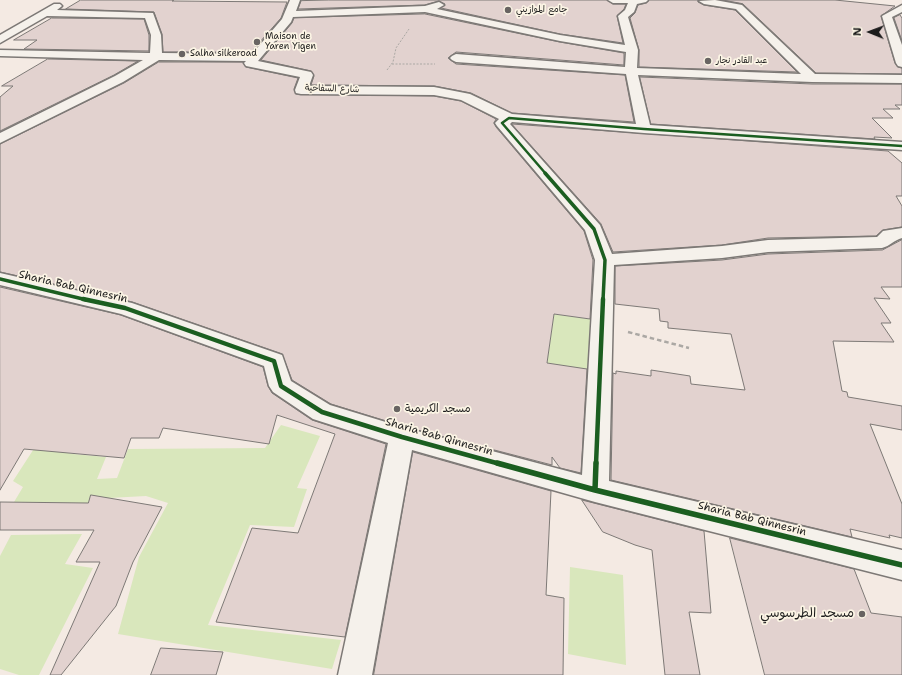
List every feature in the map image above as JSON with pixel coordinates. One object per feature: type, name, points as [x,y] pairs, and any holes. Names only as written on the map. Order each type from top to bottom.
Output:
[{"type":"street","points":[[0,40],[68,0]]},
{"type":"street","points":[[0,53],[156,57],[256,57],[287,20],[295,0]]},
{"type":"street","points":[[613,0],[641,1]]},
{"type":"street","points":[[704,0],[739,7],[812,78]]},
{"type":"street","points":[[641,1],[633,2],[629,12],[623,16],[632,50],[631,71],[644,129]]},
{"type":"street","points":[[289,14],[425,9],[450,2]]},
{"type":"street","points":[[900,4],[886,16],[902,64]]},
{"type":"street","points":[[425,9],[560,38],[632,50]]},
{"type":"street","points":[[44,13],[149,15],[156,35],[156,57]]},
{"type":"street","points":[[0,139],[119,79],[156,57]]},
{"type":"street","name":"شارع السفاحية","points":[[256,57],[250,62],[307,75],[301,90],[434,91],[465,98],[509,118],[644,129],[902,146]]},
{"type":"street","points":[[456,58],[631,71],[812,78],[902,79]]},
{"type":"street","points":[[509,118],[502,123],[594,229],[605,260],[595,490]]},
{"type":"street","points":[[605,260],[722,252],[768,246],[882,242],[889,235],[902,233]]},
{"type":"street","name":"Sharia Bab Qinnesrin","points":[[0,279],[85,300],[125,308],[274,361],[281,386],[322,412],[402,437],[595,490],[902,565]]},
{"type":"street","points":[[355,675],[402,437]]},
{"type":"path","points":[[379,90],[385,72],[392,64],[396,48],[412,25]]},
{"type":"path","points":[[392,64],[443,64],[456,58]]},
{"type":"path","points":[[602,326],[689,348]]},
{"type":"green space","points":[[554,314],[596,320],[594,371],[547,363]]},
{"type":"green space","points":[[281,425],[320,436],[297,488],[307,489],[294,527],[250,525],[208,625],[341,640],[332,669],[118,634],[139,557],[168,503],[146,496],[109,498],[107,504],[14,502],[23,487],[13,481],[37,444],[73,454],[106,457],[97,479],[117,478],[128,449],[265,448]]},
{"type":"green space","points":[[82,534],[65,564],[93,568],[39,675],[19,675],[0,669],[0,556],[11,535]]},
{"type":"green space","points":[[570,567],[623,575],[626,665],[568,654]]},
{"type":"building","points":[[81,0],[287,2],[281,18],[251,52],[163,52],[162,34],[154,12],[66,9]]},
{"type":"building","points":[[607,0],[613,4],[626,4],[624,9],[617,16],[623,43],[560,34],[441,8],[445,4],[439,1],[425,5],[298,9],[301,1]]},
{"type":"building","points":[[650,0],[698,0],[698,2],[704,5],[735,10],[797,72],[639,67],[639,50],[630,18],[635,13],[638,5],[646,3]]},
{"type":"building","points":[[723,0],[835,0],[895,6],[881,16],[895,63],[898,67],[902,68],[902,74],[816,73],[743,4]]},
{"type":"building","points":[[425,14],[560,42],[624,53],[624,65],[456,52],[448,58],[456,64],[625,75],[634,122],[512,113],[471,93],[434,86],[311,85],[314,76],[311,71],[261,60],[292,23],[294,18]]},
{"type":"building","points":[[900,15],[902,18],[902,41],[894,18]]},
{"type":"building","points":[[52,18],[144,19],[149,35],[149,51],[24,49],[37,40],[14,40]]},
{"type":"building","points":[[48,59],[138,61],[114,75],[0,131],[0,97],[13,86],[2,86]]},
{"type":"building","points":[[159,62],[243,62],[246,67],[298,78],[294,89],[296,94],[434,96],[461,101],[496,119],[494,123],[496,127],[584,231],[593,260],[590,319],[554,314],[547,363],[587,369],[581,473],[560,468],[552,457],[552,465],[402,426],[331,404],[292,380],[282,354],[132,302],[0,272],[0,144],[124,83]]},
{"type":"building","points":[[640,77],[812,84],[902,84],[902,105],[895,105],[900,109],[883,109],[893,118],[872,118],[892,138],[874,137],[875,139],[651,124]]},
{"type":"building","points":[[512,124],[888,151],[902,163],[902,196],[896,196],[902,206],[902,227],[883,230],[876,236],[768,238],[722,245],[613,252],[601,224]]},
{"type":"building","points":[[902,240],[902,287],[881,287],[890,299],[874,298],[891,323],[881,323],[894,342],[833,341],[842,391],[847,392],[848,397],[902,406],[902,430],[870,424],[902,504],[902,538],[889,535],[890,538],[850,529],[852,537],[611,480],[613,373],[616,374],[616,371],[651,376],[651,370],[690,376],[691,384],[745,390],[731,334],[668,328],[668,322],[660,321],[659,309],[615,304],[615,266],[722,260],[768,254],[882,250]]},
{"type":"building","points":[[0,287],[121,315],[263,367],[268,386],[272,393],[312,420],[386,444],[345,637],[216,622],[252,528],[298,533],[335,434],[277,415],[269,444],[163,428],[159,438],[131,438],[124,458],[24,449],[0,490]]},
{"type":"building","points":[[413,452],[551,491],[546,595],[564,598],[563,675],[374,675]]},
{"type":"building","points":[[91,495],[162,507],[133,562],[116,606],[61,675],[50,675],[100,562],[76,562],[94,530],[0,530],[0,502],[88,503]]},
{"type":"building","points":[[582,500],[704,531],[711,613],[689,612],[700,675],[665,675],[652,550],[603,532]]},
{"type":"building","points":[[730,538],[854,569],[871,613],[902,617],[902,675],[765,675]]},
{"type":"building","points":[[161,648],[223,652],[216,675],[151,675]]},
{"type":"cycle path","points":[[595,490],[605,260],[594,229],[502,123],[509,118],[644,129],[902,146]]},
{"type":"cycle path","points":[[0,279],[85,300],[125,308],[274,361],[281,386],[322,412],[402,437],[595,490],[902,565]]},
{"type":"place","name":"جامع الموازيني","points":[[508,10]]},
{"type":"place","name":"Maison de Yaren Yigen","points":[[257,42]]},
{"type":"place","name":"Salha silkeroad","points":[[182,54]]},
{"type":"place","name":"عبد القادر نجار","points":[[708,61]]},
{"type":"place","name":"مسجد الكريمية","points":[[397,409]]},
{"type":"place","name":"مسجد الطرسوسي","points":[[862,614]]}]
